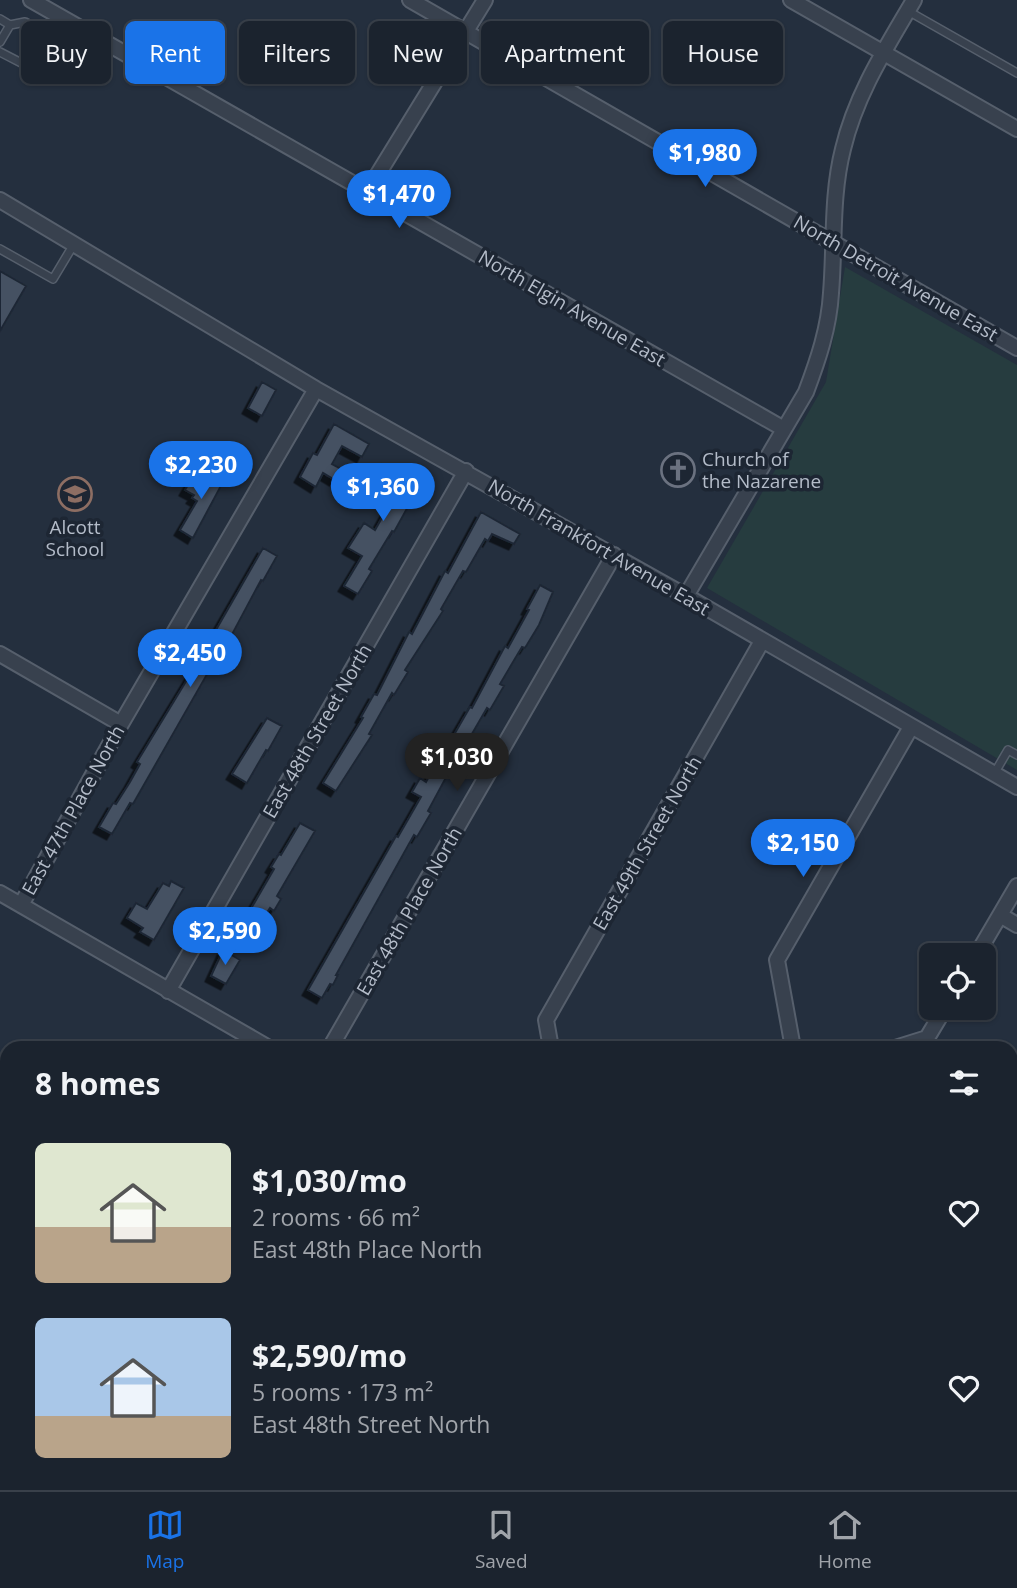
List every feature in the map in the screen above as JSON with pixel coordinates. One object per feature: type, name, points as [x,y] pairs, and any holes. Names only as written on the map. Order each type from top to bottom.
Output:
[{"type":"street","name":"North Elgin Avenue East","points":[[31,0],[65,21]]},
{"type":"street","name":"North Detroit Avenue East","points":[[410,0],[446,21]]},
{"type":"street","points":[[467,31],[485,0]]},
{"type":"street","points":[[791,0],[1017,129]]},
{"type":"street","points":[[686,596],[806,392],[819,357],[831,295],[837,178],[842,150],[860,98],[911,5]]},
{"type":"street","name":"North Detroit Avenue East","points":[[467,34],[1017,348]]},
{"type":"street","name":"North Elgin Avenue East","points":[[111,47],[784,429]]},
{"type":"street","points":[[367,192],[434,84]]},
{"type":"street","name":"North Frankfort Avenue East","points":[[0,200],[316,389],[614,555],[1017,787]]},
{"type":"street","name":"East 47th Place North","points":[[21,905],[121,724],[316,389]]},
{"type":"street","name":"East 48th Street North","points":[[168,990],[466,471]]},
{"type":"street","name":"East 48th Place North","points":[[334,1041],[614,555]]},
{"type":"street","name":"East 49th Street North","points":[[550,1041],[546,1020],[762,641]]},
{"type":"street","points":[[0,654],[121,724]]},
{"type":"street","points":[[792,1041],[776,960],[911,727]]},
{"type":"street","points":[[984,943],[1017,886]]},
{"type":"street","points":[[0,893],[257,1041]]},
{"type":"street","points":[[1000,915],[1017,925]]},
{"type":"street","points":[[917,1041],[927,1038],[938,1020]]},
{"type":"lane","points":[[911,5],[1017,73]]},
{"type":"lane","points":[[0,19],[10,25],[21,23]]},
{"type":"lane","points":[[0,43],[10,25]]},
{"type":"lane","points":[[0,52],[21,63]]},
{"type":"lane","points":[[0,249],[53,279],[75,244]]},
{"type":"lane","points":[[994,774],[1008,750],[1017,755]]},
{"type":"green space","points":[[845,267],[1017,365],[1017,770],[707,588],[826,382]]},
{"type":"building","points":[[0,271],[26,286],[0,331]]},
{"type":"building","points":[[262,382],[276,390],[262,416],[248,408]]},
{"type":"building","points":[[334,424],[369,444],[362,457],[342,446],[332,464],[341,469],[335,480],[323,473],[316,487],[300,477],[313,453],[317,455]]},
{"type":"building","points":[[382,464],[406,477],[411,468],[425,476],[394,532],[392,531],[369,569],[372,571],[358,594],[344,586],[362,556],[348,548],[364,523],[375,530],[396,493],[374,480]]},
{"type":"building","points":[[207,472],[223,482],[193,538],[180,530],[197,501],[192,498],[194,495],[185,490],[195,473],[204,478]]},
{"type":"building","points":[[481,512],[520,534],[514,544],[492,534],[488,541],[485,539],[466,572],[463,571],[441,609],[443,611],[405,670],[408,672],[394,695],[392,693],[369,734],[372,735],[336,791],[323,783],[363,718],[361,717],[374,694],[377,695],[409,632],[412,634],[445,571],[448,573]]},
{"type":"building","points":[[263,548],[277,556],[133,804],[130,803],[112,834],[99,827],[130,782],[140,764],[137,762]]},
{"type":"building","points":[[540,585],[553,592],[539,625],[500,684],[504,686],[490,710],[487,708],[465,746],[468,747],[454,772],[450,770],[428,811],[431,813],[417,837],[414,835],[336,975],[333,985],[330,984],[322,998],[308,990],[421,797],[412,792],[420,778],[426,782],[436,763],[432,760],[441,744],[447,747],[470,707],[472,708],[505,646],[508,648]]},
{"type":"building","points":[[267,718],[282,726],[247,783],[232,774]]},
{"type":"building","points":[[300,823],[315,831],[277,896],[281,899],[274,911],[270,908],[262,920],[249,912],[274,869],[271,867]]},
{"type":"building","points":[[171,881],[184,888],[154,940],[140,932],[143,928],[127,918],[136,903],[147,909],[163,883],[169,886]]},
{"type":"building","points":[[223,950],[240,960],[226,984],[211,976]]},
{"type":"place","name":"Church of the Nazarene","points":[[678,470]]},
{"type":"place","name":"Alcott School","points":[[75,494]]}]
